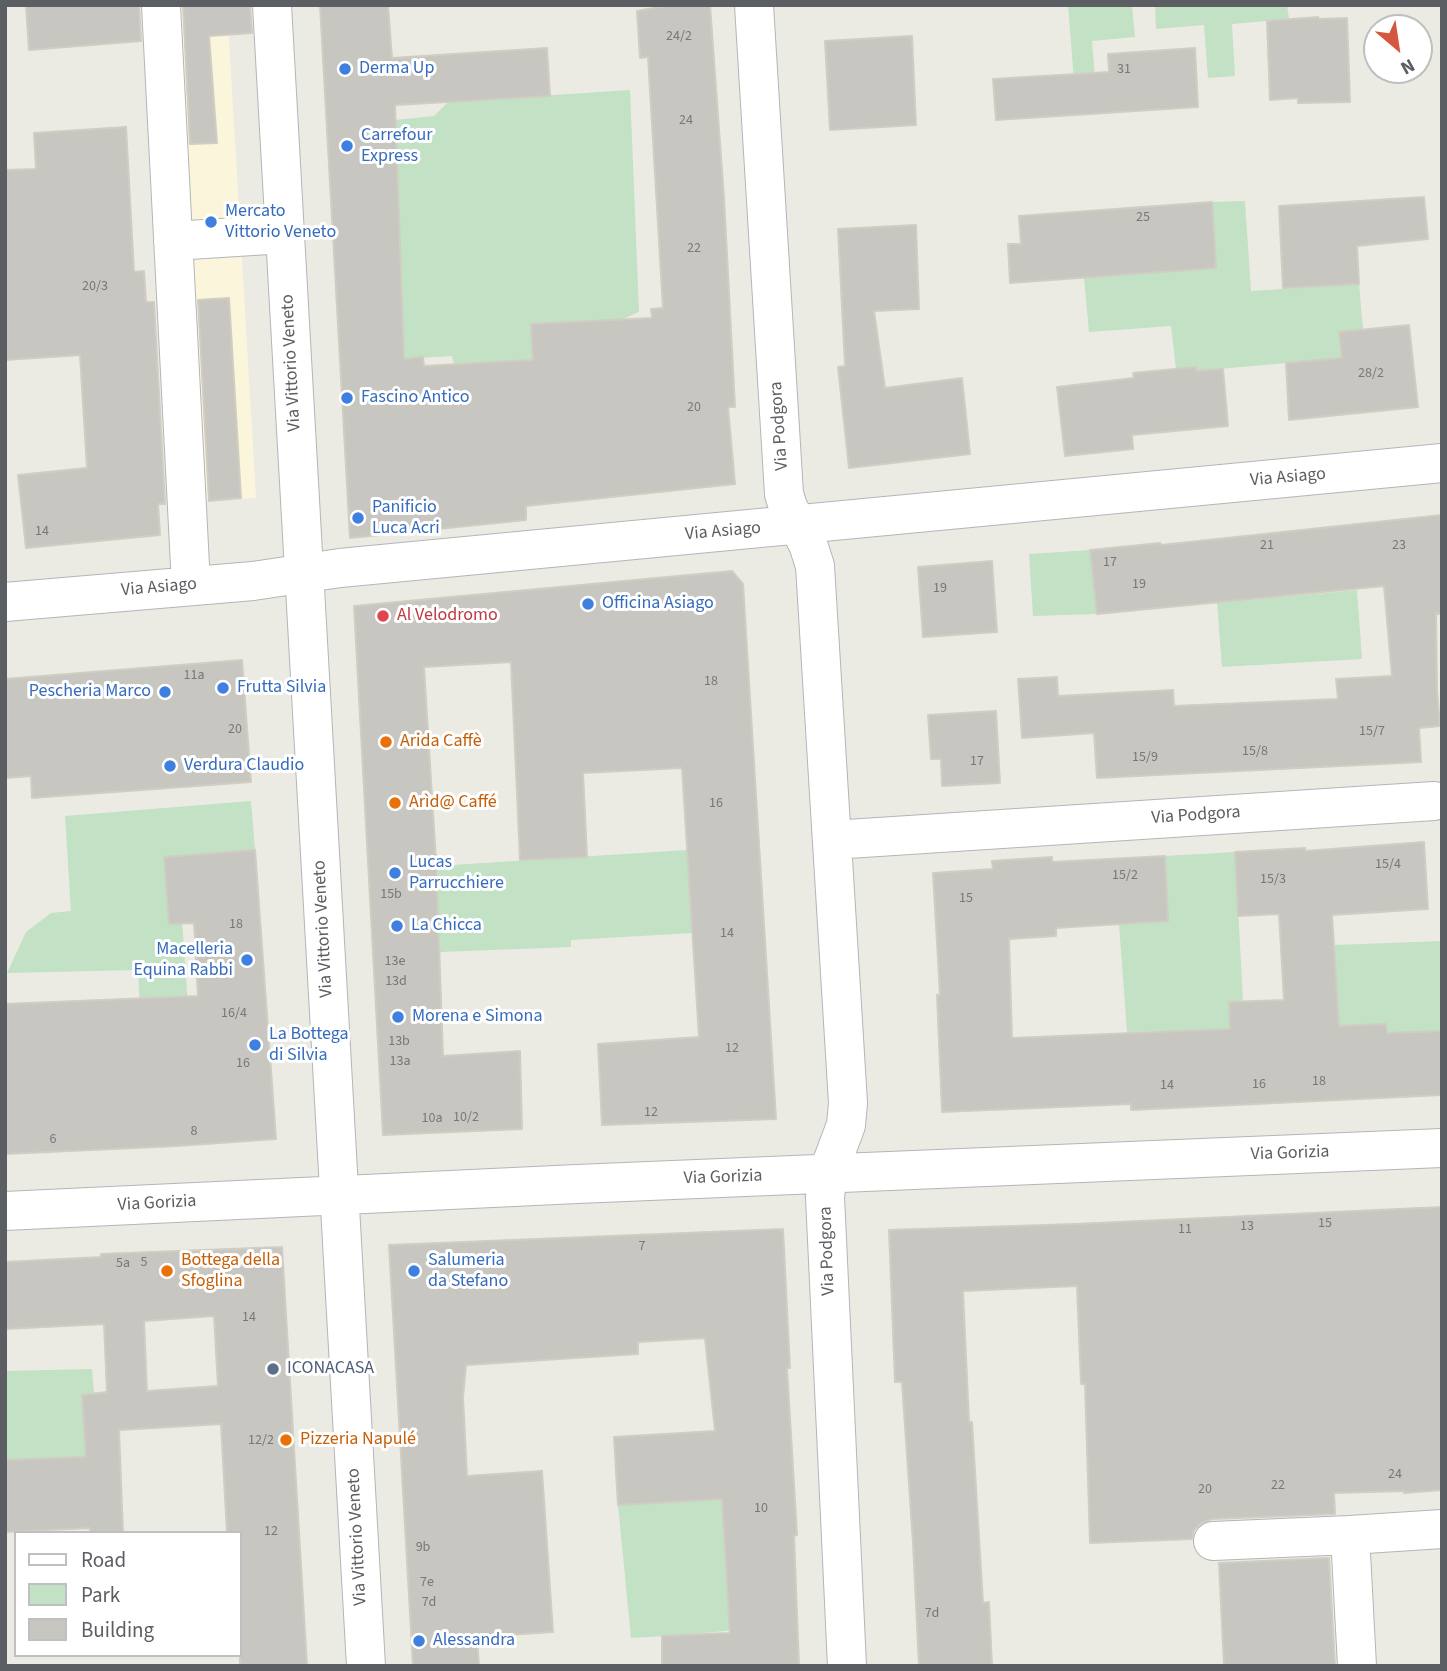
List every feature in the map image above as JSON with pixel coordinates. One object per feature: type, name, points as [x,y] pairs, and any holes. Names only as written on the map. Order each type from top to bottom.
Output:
[{"type":"street","points":[[161,5],[191,585]]},
{"type":"street","name":"Via Vittorio Veneto","points":[[272,5],[366,1666]]},
{"type":"street","name":"Via Podgora","points":[[754,5],[784,495],[808,544],[815,566],[848,1103],[846,1125],[828,1174],[825,1197],[847,1666]]},
{"type":"street","points":[[173,241],[285,234]]},
{"type":"street","name":"Via Asiago","points":[[5,602],[253,581],[368,566],[1442,463]]},
{"type":"street","name":"Via Podgora","points":[[832,840],[1434,801]]},
{"type":"street","name":"Via Gorizia","points":[[5,1211],[1442,1148]]},
{"type":"street","points":[[1213,1541],[1442,1528]]},
{"type":"street","points":[[1350,1535],[1357,1666]]},
{"type":"shaded area","name":"Mercato Vittorio Veneto","points":[[170,5],[227,5],[256,498],[199,501]]},
{"type":"green space","points":[[1068,5],[1132,5],[1135,37],[1092,41],[1095,79],[1074,81]]},
{"type":"green space","points":[[1155,5],[1287,5],[1289,19],[1232,24],[1235,76],[1208,78],[1204,25],[1156,29]]},
{"type":"green space","points":[[630,90],[639,312],[623,319],[531,324],[533,360],[454,364],[452,356],[404,359],[395,120],[434,116],[448,102]]},
{"type":"green space","points":[[1245,201],[1251,291],[1359,284],[1363,329],[1339,332],[1343,366],[1298,362],[1196,371],[1196,367],[1176,369],[1171,326],[1089,332],[1084,278],[1091,277],[1086,211],[1142,207],[1148,273],[1216,268],[1212,202]]},
{"type":"green space","points":[[1090,550],[1097,614],[1033,616],[1029,554]]},
{"type":"green space","points":[[1357,590],[1362,659],[1222,667],[1217,603]]},
{"type":"green space","points":[[251,801],[255,850],[164,857],[168,908],[181,906],[193,1076],[141,1032],[138,970],[7,973],[26,932],[51,913],[71,911],[65,816]]},
{"type":"green space","points":[[687,850],[692,933],[571,940],[571,947],[440,952],[436,866]]},
{"type":"green space","points":[[1235,852],[1243,1001],[1229,1002],[1230,1041],[1167,1044],[1166,1031],[1127,1032],[1119,924],[1168,921],[1165,856]]},
{"type":"green space","points":[[1442,941],[1442,1031],[1387,1033],[1386,1024],[1338,1026],[1334,945]]},
{"type":"green space","points":[[92,1369],[94,1394],[120,1456],[5,1460],[5,1371]]},
{"type":"green space","points":[[726,1499],[736,1630],[631,1638],[618,1505]]},
{"type":"building","points":[[26,5],[139,5],[141,41],[29,50]]},
{"type":"building","points":[[183,5],[250,5],[252,33],[209,36],[217,143],[190,144]]},
{"type":"building","points":[[320,5],[388,5],[392,58],[547,48],[550,96],[395,105],[404,359],[423,357],[424,366],[533,360],[531,324],[652,318],[651,309],[663,308],[648,57],[640,58],[637,11],[670,5],[710,5],[735,407],[728,407],[735,484],[526,506],[526,520],[350,538]]},
{"type":"building","points":[[1347,18],[1350,102],[1298,103],[1298,98],[1270,100],[1267,21]]},
{"type":"building","points":[[912,36],[916,125],[830,130],[825,41]]},
{"type":"building","points":[[1195,48],[1198,107],[996,120],[993,79],[1109,72],[1108,54]]},
{"type":"building","points":[[126,127],[134,272],[144,271],[146,302],[154,302],[165,504],[158,504],[160,535],[26,548],[18,475],[87,468],[80,355],[5,360],[5,170],[36,169],[34,133]]},
{"type":"building","points":[[1424,197],[1428,239],[1357,246],[1359,284],[1283,288],[1279,206]]},
{"type":"building","points":[[1212,202],[1216,268],[1010,283],[1008,244],[1021,244],[1019,216]]},
{"type":"building","points":[[916,225],[919,309],[874,311],[885,388],[962,378],[970,454],[849,468],[838,367],[845,366],[838,229]]},
{"type":"building","points":[[229,298],[241,498],[209,501],[198,300]]},
{"type":"building","points":[[1409,325],[1418,407],[1289,420],[1286,363],[1342,358],[1339,332]]},
{"type":"building","points":[[1196,367],[1196,371],[1223,369],[1228,426],[1132,435],[1133,449],[1065,456],[1057,387],[1134,378],[1133,373]]},
{"type":"building","points":[[1442,515],[1442,614],[1436,614],[1440,726],[1419,728],[1421,762],[1097,778],[1094,733],[1022,738],[1018,679],[1057,677],[1058,696],[1173,690],[1174,706],[1338,699],[1336,679],[1392,676],[1384,586],[1097,614],[1090,550]]},
{"type":"building","points":[[992,561],[997,632],[923,637],[918,567]]},
{"type":"building","points":[[732,571],[743,584],[776,1119],[602,1125],[598,1044],[699,1037],[682,768],[583,773],[587,857],[520,860],[511,662],[424,667],[436,861],[443,1056],[520,1051],[522,1129],[383,1135],[354,606]]},
{"type":"building","points":[[242,660],[251,782],[32,798],[31,776],[5,778],[5,679]]},
{"type":"building","points":[[996,711],[1000,783],[942,786],[941,759],[931,759],[928,715]]},
{"type":"building","points":[[1424,842],[1428,909],[1332,915],[1339,1026],[1386,1024],[1387,1033],[1442,1031],[1442,1095],[1131,1110],[1131,1104],[942,1112],[937,995],[940,995],[933,873],[993,869],[992,861],[1052,857],[1052,862],[1165,856],[1168,921],[1056,928],[1056,936],[1009,939],[1012,1038],[1230,1029],[1229,1002],[1284,1000],[1279,914],[1238,916],[1235,852],[1305,848],[1305,851]]},
{"type":"building","points":[[255,850],[276,1139],[5,1154],[5,1004],[198,996],[194,923],[169,924],[164,857]]},
{"type":"building","points":[[1442,1207],[1442,1490],[1334,1493],[1335,1514],[1212,1519],[1201,1523],[1194,1530],[1192,1539],[1090,1543],[1085,1384],[1081,1384],[1077,1286],[963,1291],[969,1422],[972,1422],[983,1603],[989,1602],[992,1666],[919,1666],[902,1382],[895,1382],[889,1230]]},
{"type":"building","points":[[783,1229],[790,1368],[787,1368],[797,1535],[794,1536],[799,1666],[662,1666],[662,1636],[730,1633],[722,1499],[618,1505],[614,1437],[715,1431],[705,1338],[638,1342],[638,1354],[466,1365],[463,1397],[467,1476],[542,1471],[553,1632],[477,1637],[479,1666],[413,1666],[389,1245]]},
{"type":"building","points":[[282,1247],[307,1666],[240,1666],[242,1531],[227,1531],[221,1424],[119,1430],[123,1531],[90,1531],[90,1528],[5,1532],[5,1460],[86,1457],[82,1395],[107,1392],[104,1324],[5,1329],[5,1262],[101,1257],[101,1254]],"holes":[[[214,1316],[218,1386],[147,1391],[144,1321]]]},
{"type":"building","points":[[1329,1558],[1335,1666],[1224,1666],[1219,1563]]},
{"type":"place","name":"Derma Up","points":[[345,69]]},
{"type":"place","name":"Carrefour Express","points":[[347,146]]},
{"type":"place","name":"Mercato Vittorio Veneto","points":[[211,222]]},
{"type":"place","name":"Fascino Antico","points":[[347,398]]},
{"type":"place","name":"Panificio Luca Acri","points":[[358,518]]},
{"type":"place","name":"Officina Asiago","points":[[588,604]]},
{"type":"place","name":"Al Velodromo","points":[[383,616]]},
{"type":"place","name":"Frutta Silvia","points":[[223,688]]},
{"type":"place","name":"Pescheria Marco","points":[[165,692]]},
{"type":"place","name":"Arida Caffè","points":[[386,742]]},
{"type":"place","name":"Verdura Claudio","points":[[170,766]]},
{"type":"place","name":"Arìd@ Caffé","points":[[395,803]]},
{"type":"place","name":"Lucas Parrucchiere","points":[[395,873]]},
{"type":"place","name":"La Chicca","points":[[397,926]]},
{"type":"place","name":"Macelleria Equina Rabbi","points":[[247,960]]},
{"type":"place","name":"Morena e Simona","points":[[398,1017]]},
{"type":"place","name":"La Bottega di Silvia","points":[[255,1045]]},
{"type":"place","name":"Bottega della Sfoglina","points":[[167,1271]]},
{"type":"place","name":"Salumeria da Stefano","points":[[414,1271]]},
{"type":"place","name":"ICONACASA","points":[[273,1369]]},
{"type":"place","name":"Pizzeria Napulé","points":[[286,1440]]},
{"type":"place","name":"Alessandra","points":[[419,1641]]}]
